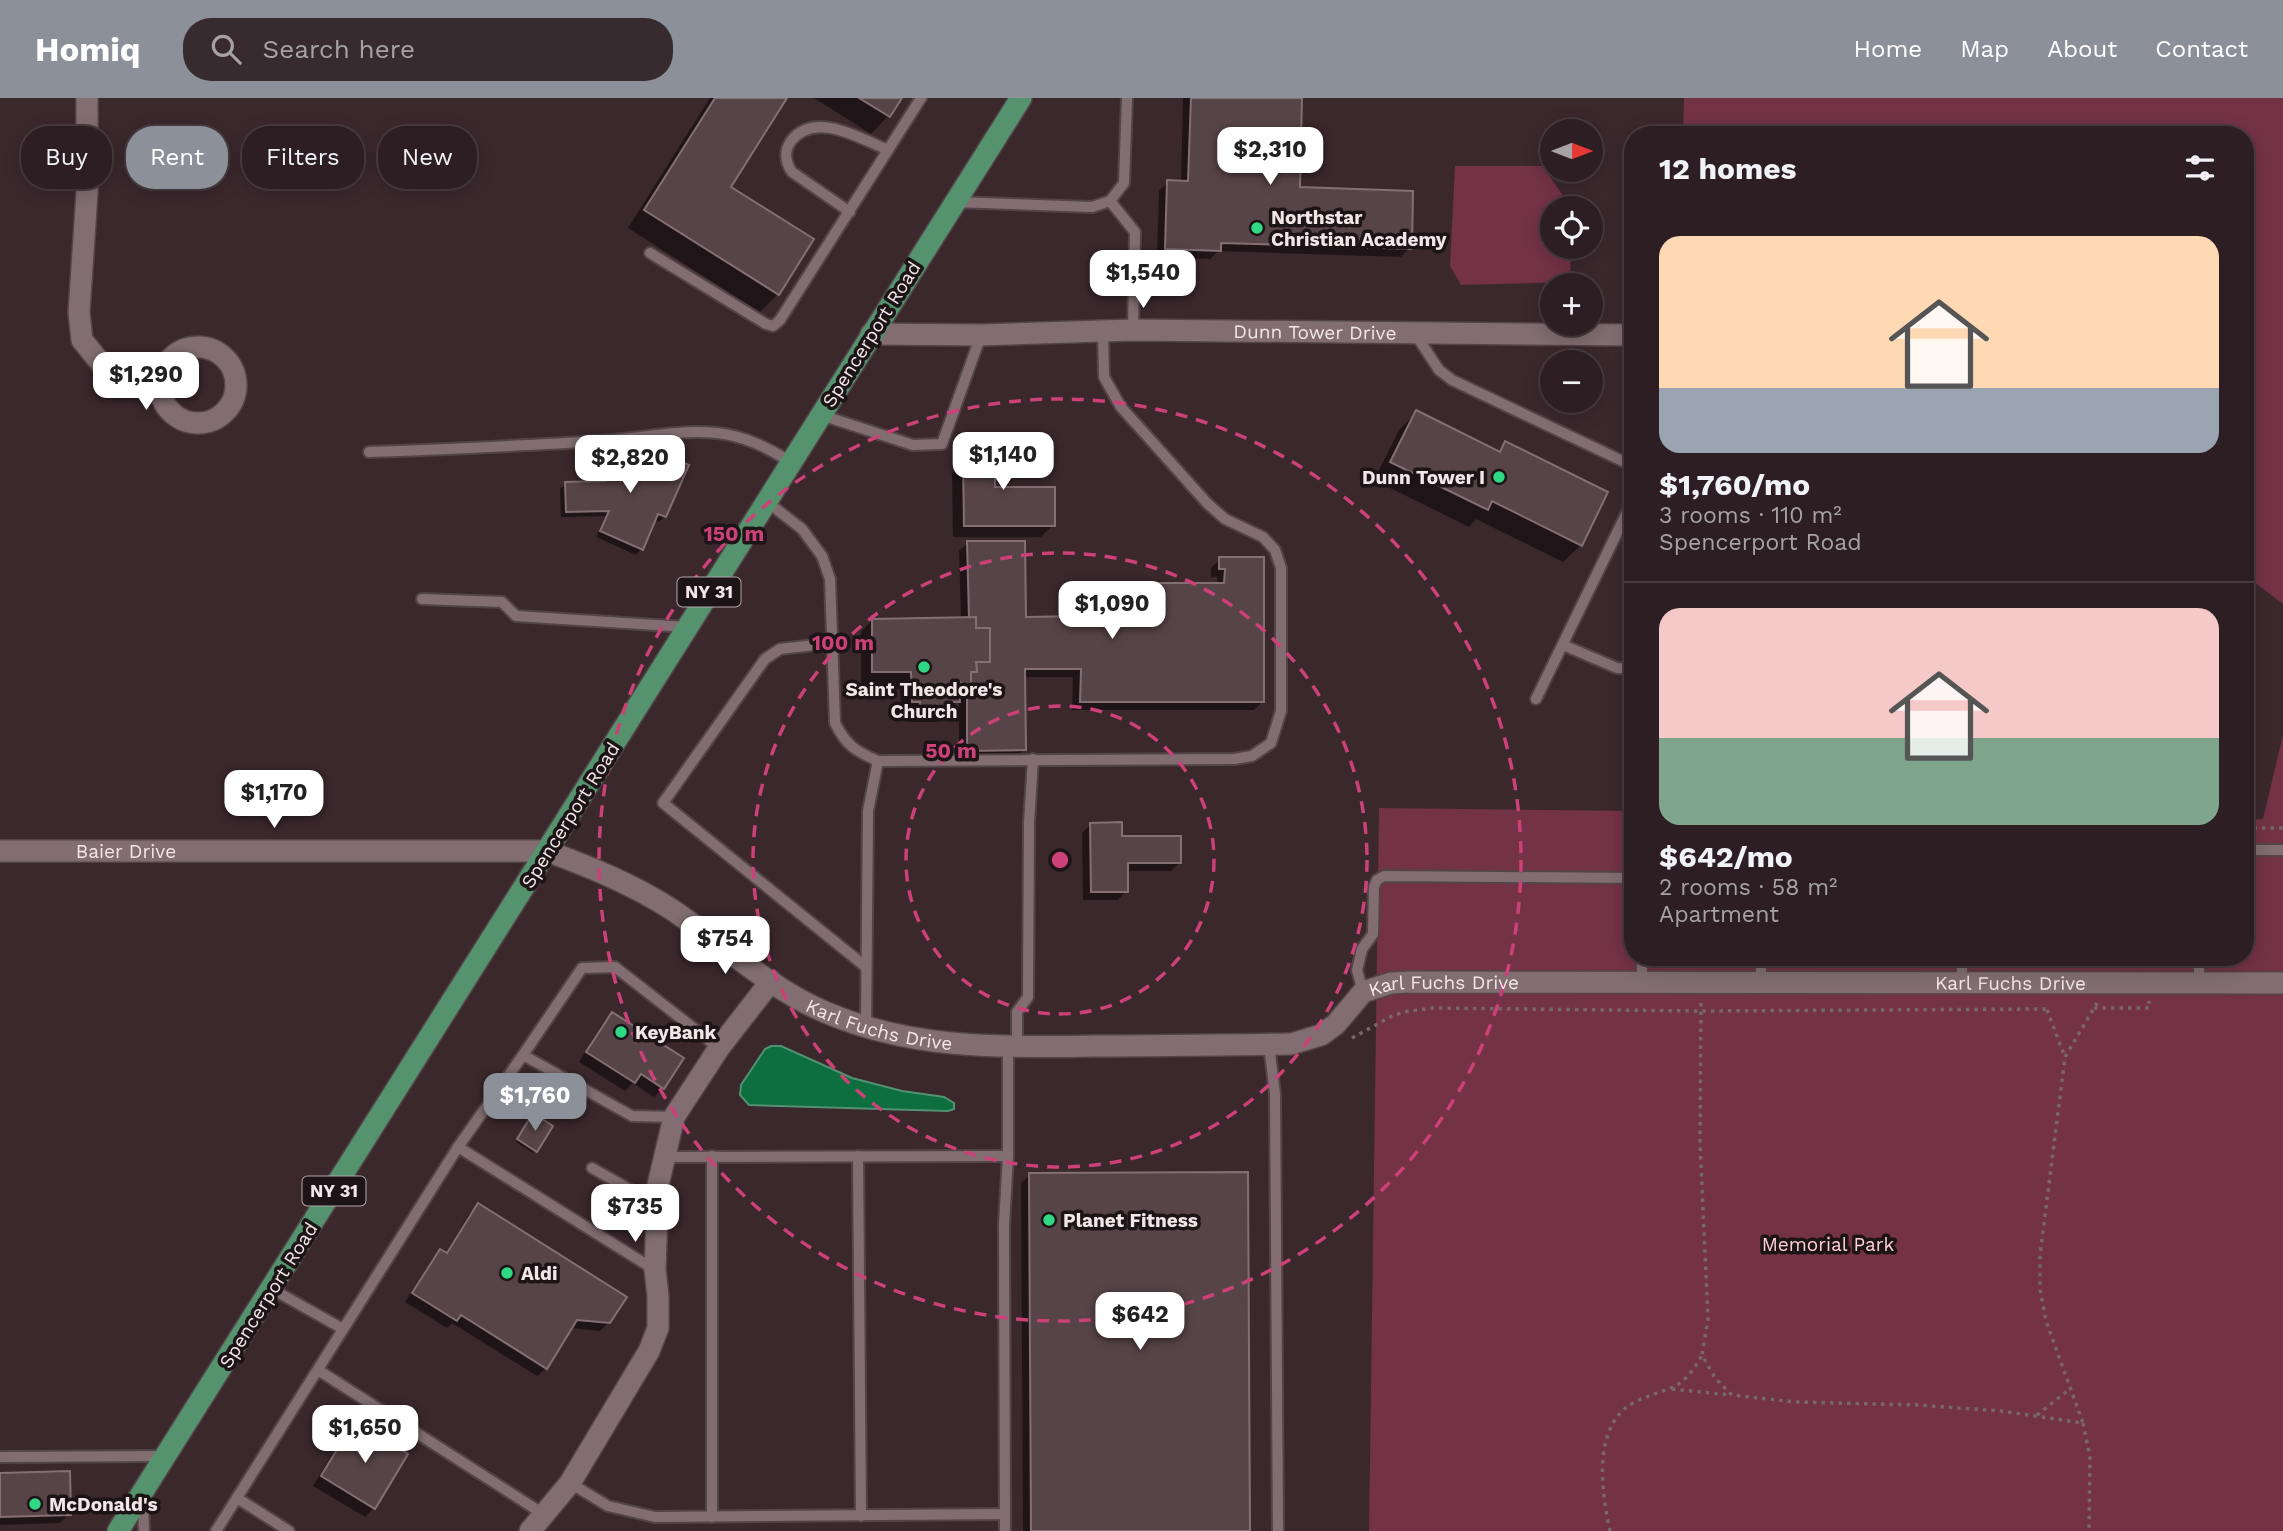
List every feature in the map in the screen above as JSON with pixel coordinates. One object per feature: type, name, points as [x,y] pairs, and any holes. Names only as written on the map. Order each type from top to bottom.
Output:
[{"type":"main road","name":"Spencerport Road","points":[[118,1531],[1021,98]]},
{"type":"street","points":[[87,98],[87,192],[79,312],[82,340],[108,372],[160,381]]},
{"type":"street","name":"Dunn Tower Drive","points":[[872,334],[981,335],[1133,330],[1624,335]]},
{"type":"street","name":"Baier Drive","points":[[0,851],[547,851]]},
{"type":"street","name":"Karl Fuchs Drive","points":[[547,851],[616,878],[672,910],[727,952],[823,1012],[866,1027],[933,1042],[1012,1047],[1291,1044],[1308,1041],[1336,1024],[1363,992],[1391,983],[1409,982],[2283,983]]},
{"type":"street","points":[[530,1531],[570,1483],[649,1351],[658,1328],[655,1269],[658,1185],[674,1117],[719,1048],[771,981]]},
{"type":"lane","points":[[650,253],[773,326],[780,320],[921,98]]},
{"type":"lane","points":[[955,202],[1092,207],[1110,201],[1124,183],[1127,98]]},
{"type":"lane","points":[[850,212],[792,172],[787,164],[786,152],[789,143],[798,134],[823,126],[836,128],[888,150]]},
{"type":"lane","points":[[1110,201],[1135,232],[1133,330]]},
{"type":"lane","points":[[766,501],[802,529],[822,556],[830,579],[835,723],[842,738],[856,751],[878,761],[1234,759],[1252,756],[1270,743],[1281,711],[1281,568],[1275,550],[1263,537],[1226,519],[1207,503],[1121,407],[1104,377],[1103,331]]},
{"type":"lane","points":[[1414,332],[1439,370],[1452,380],[1624,462]]},
{"type":"lane","points":[[821,415],[913,445],[942,444],[981,335]]},
{"type":"lane","points":[[369,452],[603,441],[686,432],[718,433],[744,438],[791,462]]},
{"type":"lane","points":[[1536,699],[1624,519]]},
{"type":"lane","points":[[422,599],[502,602],[516,616],[687,626]]},
{"type":"lane","points":[[832,643],[780,649],[765,659],[663,803],[866,967]]},
{"type":"lane","points":[[1563,645],[1617,668],[1624,668]]},
{"type":"lane","points":[[1005,1531],[1004,1225],[1012,1047],[1017,1012],[1028,997],[1029,823],[1033,759]]},
{"type":"lane","points":[[866,1027],[868,811],[878,761]]},
{"type":"lane","points":[[2254,850],[2283,850]]},
{"type":"lane","points":[[1363,992],[1357,970],[1362,949],[1373,934],[1374,887],[1377,880],[1384,876],[1624,878]]},
{"type":"lane","points":[[1642,966],[1642,983]]},
{"type":"lane","points":[[1761,966],[1761,983]]},
{"type":"lane","points":[[1962,966],[1962,982]]},
{"type":"lane","points":[[2199,966],[2199,983]]},
{"type":"lane","points":[[216,1531],[458,1147],[582,968],[615,967],[719,1048]]},
{"type":"lane","points":[[1269,1045],[1275,1094],[1278,1531]]},
{"type":"lane","points":[[523,1055],[632,1116],[674,1117]]},
{"type":"lane","points":[[458,1147],[655,1269]]},
{"type":"lane","points":[[712,1156],[712,1517]]},
{"type":"lane","points":[[858,1156],[861,1516]]},
{"type":"lane","points":[[664,1157],[1008,1156]]},
{"type":"lane","points":[[592,1168],[657,1205]]},
{"type":"lane","points":[[272,1289],[343,1329]]},
{"type":"lane","points":[[318,1370],[545,1515]]},
{"type":"lane","points":[[0,1457],[166,1456]]},
{"type":"lane","points":[[570,1483],[608,1506],[655,1517],[1005,1514]]},
{"type":"lane","points":[[143,1492],[144,1531]]},
{"type":"lane","points":[[237,1498],[289,1531]]},
{"type":"path","points":[[2254,828],[2283,828]]},
{"type":"path","points":[[1610,1531],[1604,1506],[1603,1480],[1605,1443],[1611,1425],[1621,1411],[1637,1401],[1672,1390],[1684,1381],[1702,1355],[1708,1319],[1700,1143],[1701,983]]},
{"type":"path","points":[[2089,1531],[2090,1457],[2083,1423],[2046,1321],[2040,1289],[2040,1255],[2065,1057],[2109,983]]},
{"type":"path","points":[[2094,1008],[2149,1008],[2149,992]]},
{"type":"path","points":[[2044,1002],[2065,1057]]},
{"type":"path","points":[[1336,1024],[1347,1037],[1352,1038],[1392,1016],[1432,1008],[1701,1011],[2047,1009]]},
{"type":"path","points":[[1702,1355],[1715,1378],[1732,1395]]},
{"type":"path","points":[[2036,1416],[2071,1388]]},
{"type":"path","points":[[1672,1390],[1795,1402],[1917,1405],[2083,1423]]},
{"type":"green space","points":[[1684,98],[2283,98],[2283,604],[2254,582],[2254,126],[1683,126]]},
{"type":"green space","points":[[1455,166],[1540,166],[1540,182],[1554,182],[1563,196],[1540,196],[1540,259],[1571,259],[1570,273],[1540,273],[1540,283],[1461,285],[1450,266]]},
{"type":"green space","name":"Memorial Park","points":[[2283,735],[2283,1531],[1369,1531],[1379,808],[1624,811],[1624,966],[2254,966],[2254,820],[2263,819]]},
{"type":"shaded area","points":[[781,1046],[852,1078],[902,1091],[944,1097],[954,1103],[954,1109],[948,1111],[749,1105],[740,1095],[741,1085],[765,1049]]},
{"type":"building","points":[[715,98],[787,98],[731,187],[814,239],[779,295],[644,210]]},
{"type":"building","points":[[859,98],[902,98],[890,117]]},
{"type":"building","name":"Northstar Christian Academy","points":[[1191,98],[1302,98],[1300,187],[1413,191],[1412,249],[1221,243],[1221,251],[1165,249],[1167,180],[1188,181]]},
{"type":"building","name":"Dunn Tower I","points":[[1416,410],[1500,452],[1505,441],[1608,492],[1582,546],[1492,501],[1488,510],[1390,462]]},
{"type":"building","points":[[1018,433],[1018,454],[995,455],[995,487],[1055,487],[1055,526],[964,526],[963,460],[987,459],[987,434]]},
{"type":"building","points":[[649,447],[689,465],[666,517],[658,514],[643,550],[600,531],[609,511],[566,512],[565,482],[606,481],[619,450],[644,460]]},
{"type":"building","points":[[967,541],[1025,541],[1026,617],[1079,616],[1079,583],[1224,583],[1225,569],[1219,569],[1219,557],[1264,557],[1264,702],[1080,702],[1081,669],[1025,669],[1026,750],[967,751],[967,685],[971,682],[971,672],[977,672],[976,662],[990,662],[990,628],[976,628],[976,617],[969,618]]},
{"type":"building","name":"Saint Theodore's Church","points":[[976,617],[976,628],[990,628],[990,662],[976,662],[977,672],[971,672],[971,682],[967,685],[959,682],[960,702],[950,702],[951,711],[920,711],[920,702],[912,702],[911,672],[872,672],[872,619]]},
{"type":"building","points":[[1122,822],[1122,836],[1181,836],[1181,863],[1128,863],[1128,892],[1091,892],[1090,823]]},
{"type":"building","name":"KeyBank","points":[[612,1012],[684,1058],[664,1089],[641,1074],[635,1083],[586,1052]]},
{"type":"building","points":[[533,1113],[553,1126],[537,1152],[517,1139]]},
{"type":"building","points":[[1248,1172],[1250,1531],[1031,1531],[1029,1173]]},
{"type":"building","name":"Aldi","points":[[478,1203],[627,1297],[610,1323],[577,1320],[547,1369],[461,1315],[457,1321],[412,1293],[440,1249],[447,1253]]},
{"type":"building","points":[[354,1421],[408,1454],[375,1509],[321,1476]]},
{"type":"building","name":"McDonald's","points":[[70,1471],[71,1515],[0,1517],[0,1473]]},
{"type":"place","name":"Northstar Christian Academy","points":[[1257,228]]},
{"type":"place","name":"Dunn Tower I","points":[[1499,477]]},
{"type":"place","name":"Saint Theodore's Church","points":[[924,667]]},
{"type":"place","name":"KeyBank","points":[[621,1032]]},
{"type":"place","name":"Planet Fitness","points":[[1049,1220]]},
{"type":"place","name":"Aldi","points":[[507,1273]]},
{"type":"place","name":"McDonald's","points":[[35,1504]]}]
